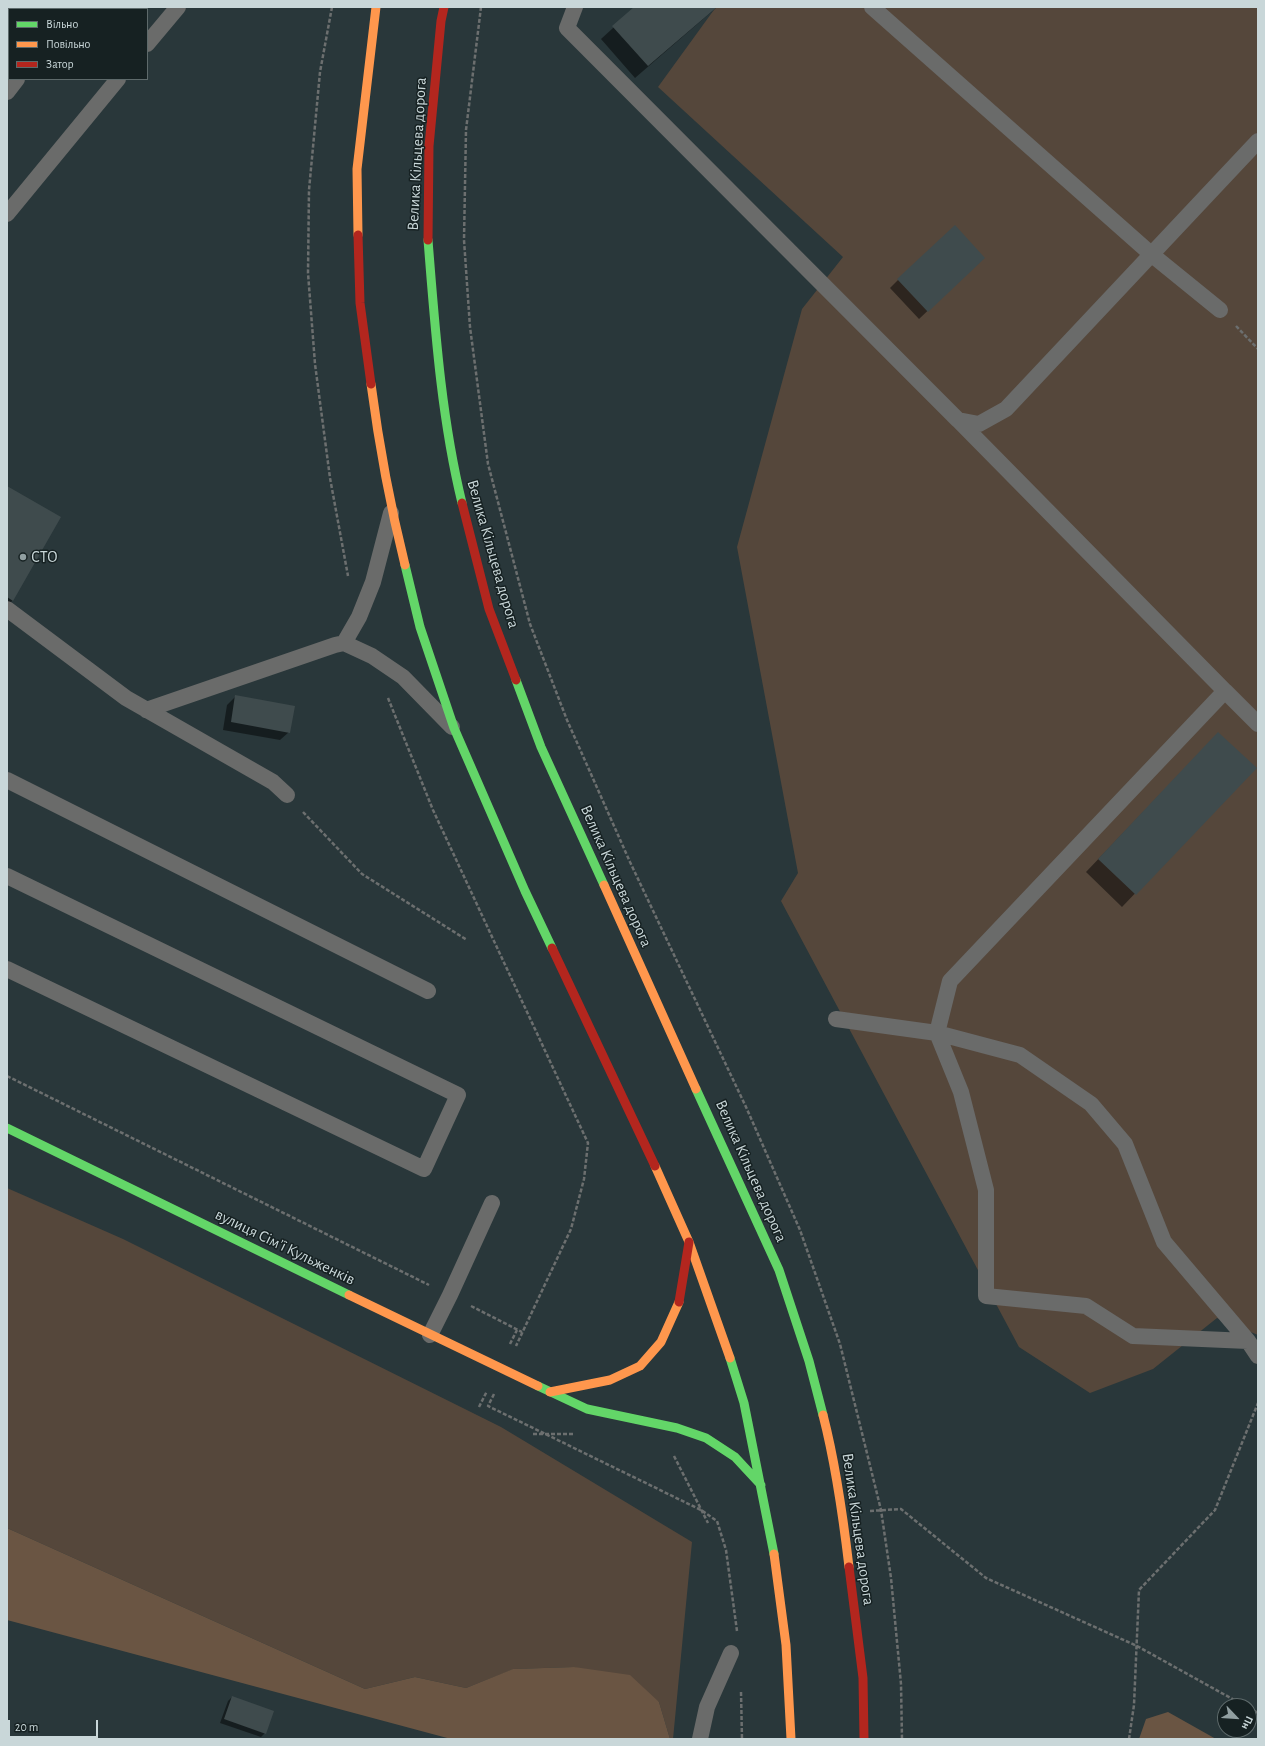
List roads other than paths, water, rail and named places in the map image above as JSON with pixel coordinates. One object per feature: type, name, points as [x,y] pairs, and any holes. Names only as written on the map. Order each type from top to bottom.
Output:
[{"type":"main road","points":[[376,7],[357,169],[360,303],[381,458],[391,511],[420,627],[454,728],[525,891],[632,1116],[689,1242],[725,1343],[744,1403],[761,1485],[780,1593],[786,1645],[791,1739]]},
{"type":"main road","name":"Велика Кільцева дорога","points":[[444,7],[441,21],[429,146],[427,229],[438,357],[454,470],[489,609],[541,746],[779,1270],[809,1361],[829,1437],[843,1513],[853,1608],[863,1678],[864,1739]]},
{"type":"main road","name":"вулиця Сімʼї Кульженків","points":[[7,1128],[430,1335],[588,1409],[678,1428],[706,1438],[735,1457],[761,1485]]},
{"type":"main road","points":[[550,1392],[610,1380],[640,1366],[661,1342],[678,1307],[689,1242]]},
{"type":"lane","points":[[148,43],[178,7]]},
{"type":"lane","points":[[575,7],[568,28],[1258,724]]},
{"type":"lane","points":[[872,7],[1151,254],[1220,310]]},
{"type":"lane","points":[[7,92],[16,80]]},
{"type":"lane","points":[[7,214],[117,80]]},
{"type":"lane","points":[[958,420],[979,424],[1006,409],[1258,141]]},
{"type":"lane","points":[[344,643],[359,617],[372,582],[391,511]]},
{"type":"lane","points":[[7,609],[126,698],[273,782],[287,795]]},
{"type":"lane","points":[[146,710],[344,643],[372,656],[403,677],[454,728]]},
{"type":"lane","points":[[1225,691],[950,981],[937,1033],[961,1092],[986,1190],[986,1296],[1086,1306],[1133,1336],[1248,1341]]},
{"type":"lane","points":[[7,780],[428,991]]},
{"type":"lane","points":[[7,876],[458,1095],[424,1169],[7,969]]},
{"type":"lane","points":[[836,1019],[937,1033],[1020,1055],[1091,1104],[1125,1144],[1164,1242],[1248,1341],[1258,1356]]},
{"type":"lane","points":[[430,1335],[492,1203]]},
{"type":"lane","points":[[700,1739],[707,1707],[731,1653]]},
{"type":"place","name":"СТО","points":[[23,557]]}]
